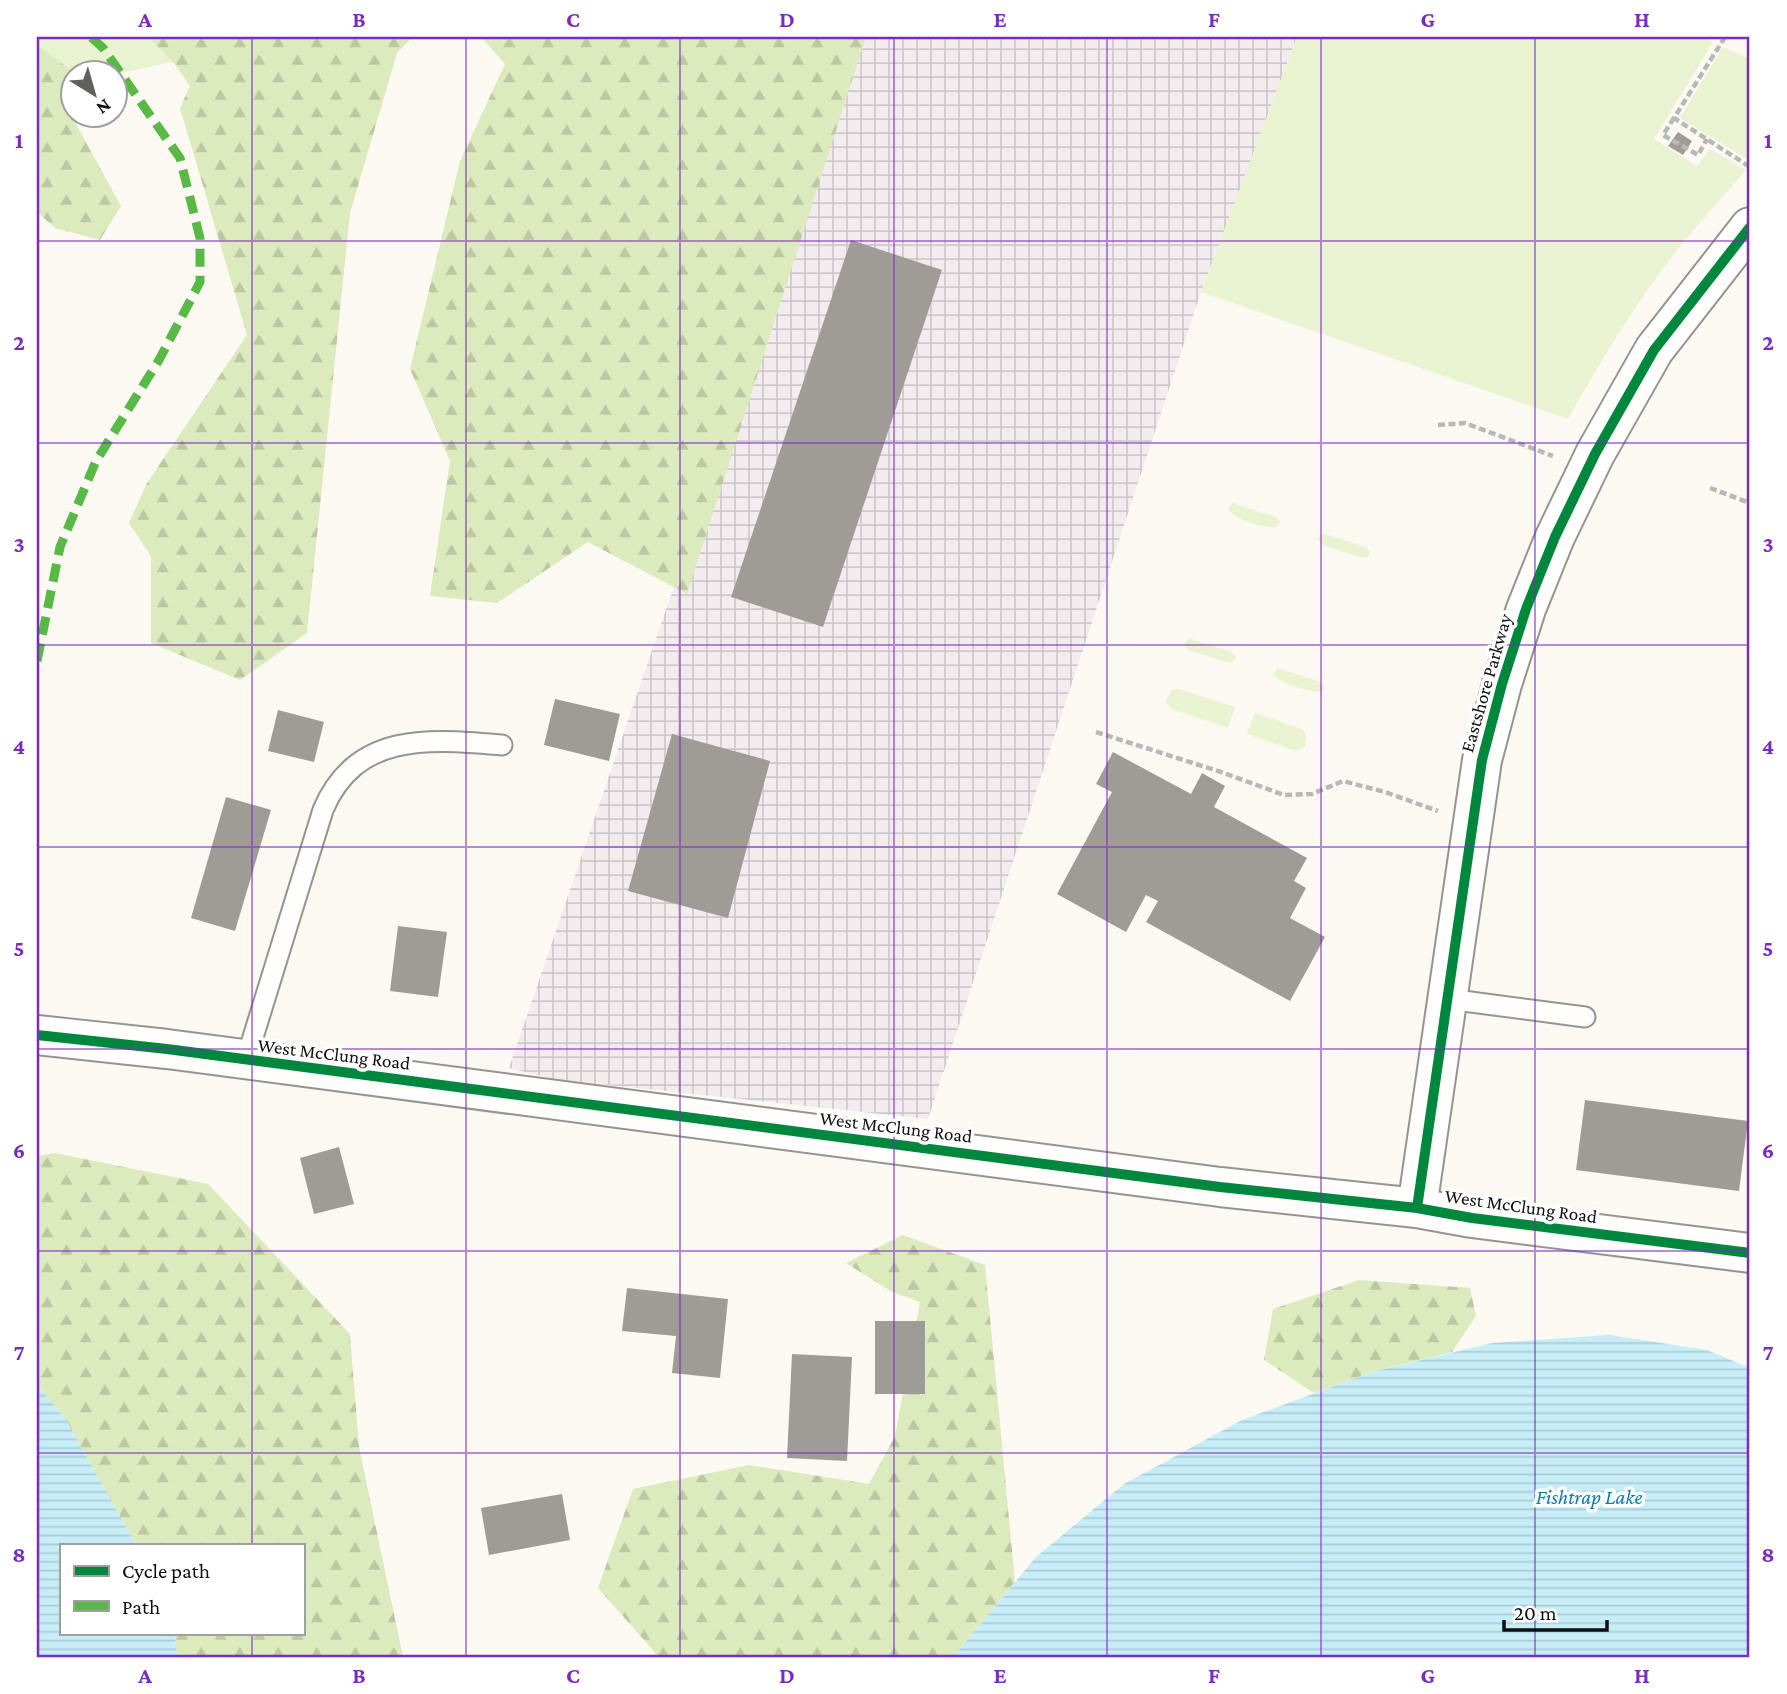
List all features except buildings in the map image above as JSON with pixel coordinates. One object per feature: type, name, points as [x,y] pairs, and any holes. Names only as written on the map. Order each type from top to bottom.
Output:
[{"type":"street","name":"Eastshore Parkway","points":[[1417,1208],[1482,760],[1502,684],[1531,597],[1555,537],[1589,466],[1654,350],[1750,227]]},
{"type":"street","name":"West McClung Road","points":[[37,1035],[1220,1187],[1417,1208],[1472,1218],[1750,1253]]},
{"type":"lane","points":[[246,1060],[323,810],[332,789],[346,773],[366,758],[385,749],[440,739],[502,745]]},
{"type":"lane","points":[[1448,999],[1586,1017]]},
{"type":"path","points":[[1707,139],[1698,155],[1663,135],[1725,37]]},
{"type":"path","points":[[1674,118],[1750,167]]},
{"type":"path","points":[[1438,425],[1465,423],[1553,456]]},
{"type":"path","points":[[1710,488],[1750,503]]},
{"type":"path","points":[[1096,732],[1284,794],[1312,794],[1343,781],[1385,792],[1438,812]]},
{"type":"shaded area","points":[[862,37],[1297,37],[1201,292],[928,1119],[553,1079],[509,1068]]},
{"type":"green space","points":[[37,37],[148,37],[173,62],[130,71],[130,60],[60,62],[37,45]]},
{"type":"green space","points":[[148,37],[413,37],[397,53],[350,213],[307,633],[240,680],[151,643],[151,556],[129,523],[147,483],[247,335],[180,108],[190,86],[173,62]]},
{"type":"green space","points":[[481,37],[866,37],[687,594],[588,542],[497,603],[430,596],[450,461],[410,369],[460,161],[505,64]]},
{"type":"green space","points":[[1297,37],[1704,37],[1713,42],[1654,139],[1697,166],[1710,149],[1746,170],[1653,282],[1568,419],[1201,292]]},
{"type":"green space","points":[[37,45],[60,62],[60,130],[79,130],[121,206],[100,240],[55,228],[37,212]]},
{"type":"green space","points":[[1723,47],[1750,59],[1750,161],[1680,118]]},
{"type":"green space","points":[[1233,503],[1276,517],[1280,522],[1278,526],[1266,527],[1244,520],[1228,509]]},
{"type":"green space","points":[[1323,533],[1366,547],[1370,552],[1369,556],[1363,558],[1322,545],[1318,539]]},
{"type":"green space","points":[[1189,638],[1232,652],[1236,657],[1229,663],[1188,650],[1184,644]]},
{"type":"green space","points":[[1278,668],[1321,682],[1325,687],[1324,691],[1305,690],[1289,685],[1273,674]]},
{"type":"green space","points":[[1179,689],[1235,707],[1228,728],[1171,709],[1166,701],[1171,690]]},
{"type":"green space","points":[[1255,713],[1302,729],[1306,734],[1305,746],[1300,750],[1293,750],[1247,734]]},
{"type":"green space","points":[[55,1153],[208,1184],[350,1334],[359,1447],[403,1657],[177,1657],[175,1634],[304,1634],[304,1544],[135,1544],[66,1420],[37,1385],[37,1156]]},
{"type":"green space","points":[[903,1235],[985,1265],[1015,1582],[953,1657],[659,1657],[598,1588],[633,1489],[749,1465],[869,1484],[895,1436],[920,1302],[892,1292],[846,1263]]},
{"type":"green space","points":[[1359,1280],[1470,1288],[1476,1316],[1452,1352],[1372,1372],[1314,1393],[1264,1360],[1273,1309]]},
{"type":"water","name":"Fishtrap Lake","points":[[1610,1335],[1707,1350],[1750,1368],[1750,1657],[953,1657],[1036,1557],[1124,1484],[1242,1420],[1372,1372],[1492,1343]]},
{"type":"water","points":[[37,1385],[66,1420],[135,1544],[60,1544],[60,1634],[175,1634],[177,1657],[37,1657]]},
{"type":"marked path","points":[[37,661],[60,547],[96,461],[159,360],[200,282],[200,238],[180,158],[103,48],[91,37]]},
{"type":"cycle path","points":[[1417,1208],[1482,760],[1526,609],[1555,537],[1595,454],[1654,350],[1750,227]]},
{"type":"cycle path","points":[[37,1035],[167,1049],[1220,1187],[1417,1208],[1472,1218],[1750,1253]]}]
